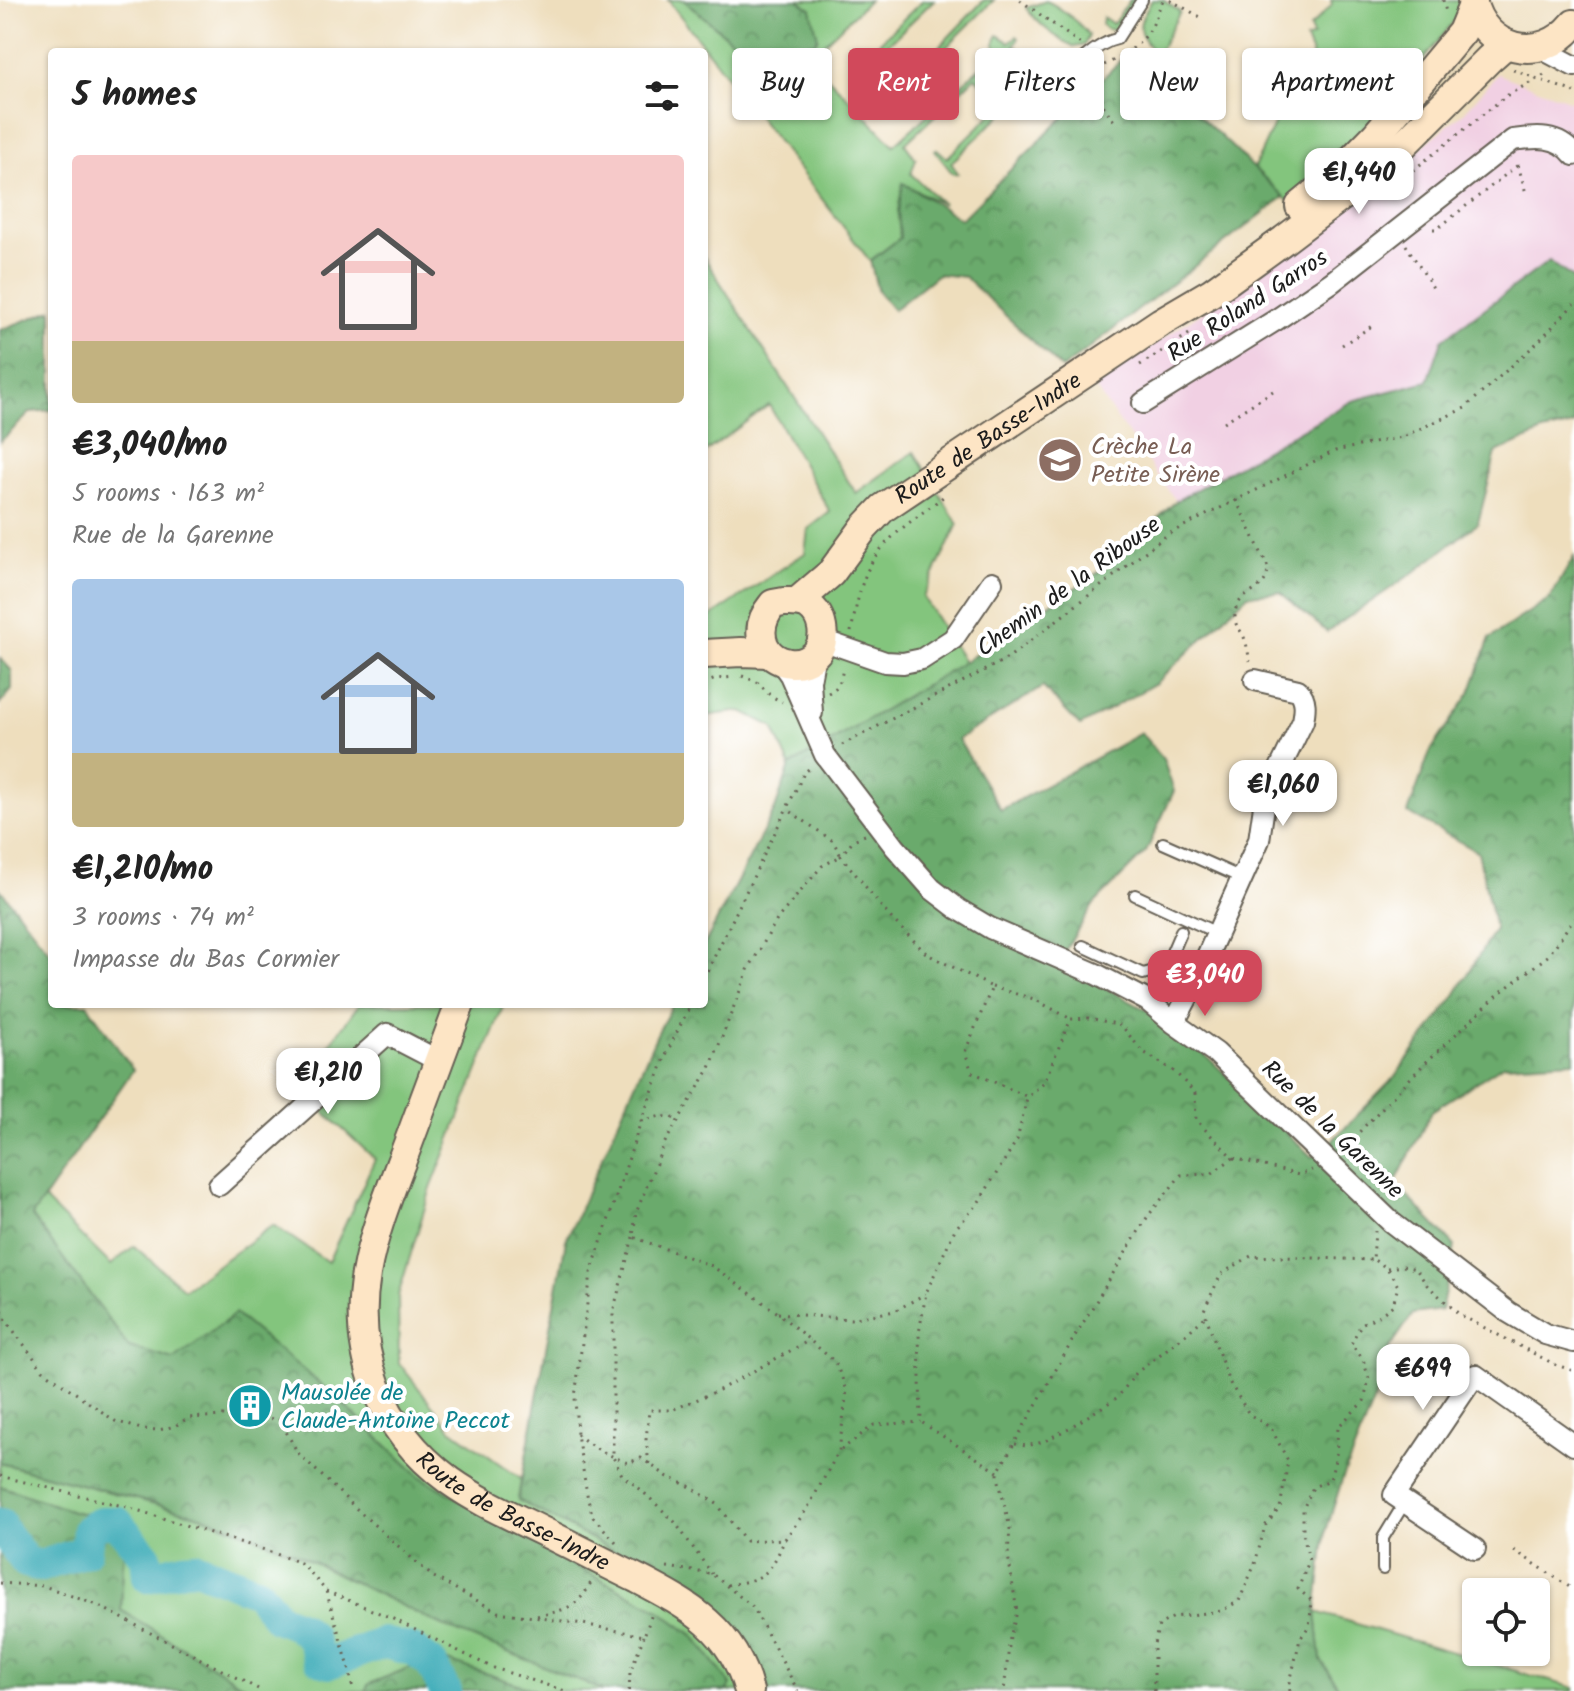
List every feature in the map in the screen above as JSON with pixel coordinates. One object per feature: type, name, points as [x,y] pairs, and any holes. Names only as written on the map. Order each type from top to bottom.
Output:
[{"type":"main road","points":[[1472,3],[1487,30],[1506,44],[1522,48],[1540,48],[1555,42],[1574,24]]},
{"type":"main road","name":"Route de Basse-Indre","points":[[1161,322],[1204,283],[1264,238],[1335,177],[1376,135],[1462,32],[1472,3]]},
{"type":"main road","name":"Route de Basse-Indre","points":[[797,602],[831,573],[883,508],[1161,322],[1212,292],[1284,240],[1396,152],[1506,44]]},
{"type":"main road","name":"Route de Basse-Indre","points":[[826,641],[831,573]]},
{"type":"main road","points":[[708,652],[735,639],[763,619],[773,604],[797,602],[808,606],[817,615],[826,641],[808,659],[798,663],[774,657],[708,653]]},
{"type":"main road","points":[[763,619],[762,641],[774,657]]},
{"type":"main road","name":"Route de Basse-Indre","points":[[459,1008],[380,1217],[366,1273],[362,1325],[367,1362],[383,1404],[398,1430],[420,1456],[450,1481],[485,1503],[606,1545],[682,1602],[715,1628],[737,1657],[749,1691]]},
{"type":"street","points":[[1540,48],[1574,66]]},
{"type":"street","name":"Rue Roland Garros","points":[[1143,403],[1332,282],[1513,140],[1544,136],[1571,150],[1574,155]]},
{"type":"street","points":[[826,641],[885,662],[903,663],[922,659],[953,639],[992,582]]},
{"type":"street","name":"Rue de la Garenne","points":[[806,700],[811,667],[826,641]]},
{"type":"street","name":"Rue de la Garenne","points":[[774,657],[806,700],[825,755],[881,830],[932,889],[990,928],[1096,974],[1148,1001],[1216,1053],[1391,1222],[1508,1312],[1545,1334],[1574,1342]]},
{"type":"street","points":[[1174,1023],[1259,840],[1265,799],[1303,721],[1306,707],[1298,690],[1255,680]]},
{"type":"street","points":[[219,1185],[387,1034],[439,1061]]},
{"type":"street","points":[[1475,1549],[1394,1495],[1475,1375],[1574,1445]]},
{"type":"lane","points":[[1098,48],[1117,39],[1142,0]]},
{"type":"lane","points":[[1163,843],[1242,878]]},
{"type":"lane","points":[[1135,895],[1217,933]]},
{"type":"lane","points":[[1165,968],[1181,931]]},
{"type":"lane","points":[[1083,946],[1143,974],[1165,968],[1195,983]]},
{"type":"lane","points":[[1383,1569],[1383,1538],[1405,1502]]},
{"type":"path","points":[[1020,0],[1086,48]]},
{"type":"path","points":[[1104,65],[1118,58],[1150,30],[1163,0]]},
{"type":"path","points":[[1170,0],[1204,19]]},
{"type":"path","points":[[1407,174],[1506,96],[1536,78],[1574,92]]},
{"type":"path","points":[[1104,106],[1116,124]]},
{"type":"path","points":[[1506,145],[1518,165],[1526,193]]},
{"type":"path","points":[[1424,227],[1437,229],[1518,165]]},
{"type":"path","points":[[1409,238],[1405,243],[1435,291]]},
{"type":"path","name":"Chemin de la Ribouse","points":[[825,755],[1008,658],[1168,534],[1335,451],[1402,437],[1465,408],[1538,342],[1574,304]]},
{"type":"path","points":[[1137,367],[1200,326]]},
{"type":"path","points":[[1342,345],[1372,326]]},
{"type":"path","points":[[1224,422],[1273,391]]},
{"type":"path","points":[[708,682],[741,676],[757,682],[782,702],[806,700],[836,689],[841,680],[826,641],[859,596],[874,558],[891,539],[949,492]]},
{"type":"path","points":[[1236,500],[1268,567],[1269,578],[1265,583],[1245,596],[1235,608],[1234,623],[1244,636],[1255,680]]},
{"type":"path","points":[[708,970],[804,773],[825,755]]},
{"type":"path","points":[[787,809],[833,841],[841,856],[889,916],[927,954],[992,987],[1034,999],[1071,1019],[1089,1018],[1121,1025],[1142,1051],[1175,1072],[1195,1093],[1196,1120],[1233,1158],[1299,1175],[1330,1163],[1423,1065],[1501,992],[1549,955],[1574,918]]},
{"type":"path","points":[[798,1691],[753,1607],[712,1574],[674,1521],[622,1475],[613,1457],[613,1312],[633,1237],[636,1213],[664,1144],[710,1068],[748,970],[778,918],[822,866],[841,856],[853,840],[881,830]]},
{"type":"path","points":[[992,987],[965,1052],[972,1072],[1028,1097]]},
{"type":"path","points":[[535,1617],[565,1610],[579,1599],[590,1586],[606,1545],[588,1500],[577,1434],[575,1397],[591,1273],[641,1121],[668,1050],[689,1008]]},
{"type":"path","points":[[921,1422],[919,1333],[926,1293],[955,1229],[977,1205],[1017,1140],[1028,1097],[1044,1082],[1071,1019]]},
{"type":"path","points":[[641,1121],[661,1116],[679,1119]]},
{"type":"path","points":[[1004,1691],[1010,1637],[1017,1612],[1008,1555],[1010,1528],[998,1472],[1148,1216],[1181,1175],[1211,1174],[1233,1158]]},
{"type":"path","points":[[1373,1260],[1376,1228]]},
{"type":"path","points":[[633,1237],[712,1266],[778,1313],[835,1362],[847,1390],[839,1451],[807,1509],[785,1539],[772,1567],[753,1581],[726,1585]]},
{"type":"path","points":[[1154,1691],[1154,1644],[1159,1625],[1174,1617],[1221,1611],[1239,1601],[1255,1564],[1265,1526],[1280,1508],[1288,1461],[1271,1428],[1249,1414],[1228,1380],[1204,1310],[1221,1274],[1251,1256],[1373,1260],[1387,1268],[1398,1286],[1393,1305],[1361,1324],[1351,1344],[1363,1359],[1369,1379],[1364,1401],[1338,1427],[1330,1480],[1313,1487],[1303,1509],[1303,1532],[1309,1561],[1298,1589],[1312,1601],[1309,1626],[1300,1639],[1290,1691]]},
{"type":"path","points":[[1387,1268],[1403,1266],[1416,1269],[1427,1285],[1460,1315],[1554,1364],[1574,1371]]},
{"type":"path","points":[[778,1313],[850,1319],[895,1311],[926,1293]]},
{"type":"path","points":[[0,1303],[4,1318],[43,1370],[115,1421],[141,1429],[159,1430],[175,1426],[188,1418],[279,1419],[298,1453],[432,1576],[498,1612],[644,1636]]},
{"type":"path","points":[[1013,1444],[1026,1446],[1043,1442],[1118,1397],[1136,1373],[1206,1316]]},
{"type":"path","points":[[649,1464],[646,1440],[649,1410],[672,1410],[719,1390],[810,1340]]},
{"type":"path","points":[[839,1451],[874,1425],[921,1422],[998,1472]]},
{"type":"path","points":[[577,1434],[585,1442],[613,1457],[628,1463],[641,1458],[668,1477],[689,1486],[717,1504],[746,1541],[785,1539]]},
{"type":"path","points":[[0,1476],[127,1507],[303,1564],[326,1591],[353,1691]]},
{"type":"path","points":[[1514,1550],[1574,1590]]},
{"type":"path","points":[[677,1574],[667,1567],[712,1574]]},
{"type":"path","points":[[0,1583],[44,1586],[97,1605],[262,1691]]},
{"type":"path","points":[[326,1591],[389,1617],[491,1667],[565,1691]]},
{"type":"path","points":[[629,1691],[630,1672],[654,1607]]},
{"type":"shaded area","points":[[1498,74],[1574,102],[1574,279],[1549,261],[1442,340],[1428,381],[1352,401],[1176,501],[1093,385],[1244,284],[1368,191],[1463,113]]},
{"type":"green space","points":[[668,0],[684,0],[740,48],[732,48],[732,83]]},
{"type":"green space","points":[[684,0],[798,0],[811,9],[818,38],[810,48],[740,48]]},
{"type":"green space","points":[[798,0],[869,0],[819,48],[801,48],[811,9]]},
{"type":"green space","points":[[923,0],[934,0],[884,48],[874,48]]},
{"type":"green space","points":[[984,0],[994,0],[946,48],[938,48]]},
{"type":"green space","points":[[1130,0],[1136,0],[1115,30],[1106,29],[1102,25],[1103,17],[1113,24]]},
{"type":"green space","points":[[1152,0],[1163,0],[1180,12],[1161,48],[1151,48],[1145,41],[1140,29]]},
{"type":"green space","points":[[1331,0],[1460,0],[1460,14],[1423,60],[1423,48],[1309,48],[1306,40],[1313,36],[1310,27],[1332,5]]},
{"type":"green space","points":[[1046,1],[1063,11],[1086,32],[1089,36],[1084,45],[1075,47],[1061,40],[1026,8]]},
{"type":"green space","points":[[998,35],[1009,42],[1017,36],[1019,38],[1014,45],[1018,48],[996,48]]},
{"type":"green space","points":[[1120,61],[1120,120],[1204,120],[1284,197],[1062,369],[965,277],[938,274],[893,310],[878,292],[870,261],[900,238],[898,212],[903,183],[961,219],[1061,120],[1104,120],[1104,77]]},
{"type":"green space","points":[[975,72],[975,77],[959,92],[959,86]]},
{"type":"green space","points":[[832,82],[848,98],[848,120],[870,120],[894,145],[922,120],[930,120],[905,144],[916,159],[911,174],[943,204],[903,184],[898,212],[900,238],[870,261],[761,120],[832,120]]},
{"type":"green space","points":[[986,120],[995,120],[951,163],[958,173],[953,174],[935,151],[937,149],[947,158]]},
{"type":"green space","points":[[1276,120],[1375,120],[1357,142],[1288,201],[1254,168]]},
{"type":"green space","points":[[1549,261],[1574,279],[1574,425],[1543,432],[1496,453],[1478,523],[1420,568],[1327,632],[1280,592],[1248,595],[1156,683],[1080,726],[1043,687],[958,739],[1001,810],[1141,733],[1163,759],[1174,791],[1146,852],[1094,904],[1058,962],[1174,1025],[1312,1157],[1327,1146],[1393,1079],[1454,997],[1495,929],[1478,852],[1408,813],[1430,752],[1470,693],[1490,638],[1550,598],[1574,557],[1574,1061],[1503,1065],[1432,1111],[1395,1183],[1455,1246],[1441,1310],[1413,1314],[1389,1349],[1374,1400],[1342,1480],[1326,1531],[1316,1612],[1321,1660],[1341,1691],[768,1691],[767,1682],[738,1633],[701,1602],[633,1561],[518,1500],[566,1240],[671,1008],[708,1008],[708,937],[775,809],[790,766],[964,662],[1106,567],[1176,501],[1352,401],[1428,381],[1442,340]]},
{"type":"green space","points":[[708,263],[856,493],[914,452],[958,524],[923,597],[964,662],[790,766],[773,727],[742,711],[708,715],[708,617],[805,553],[808,529],[830,512],[769,405],[708,450]]},
{"type":"green space","points":[[48,312],[48,410],[31,412],[0,442],[0,330]]},
{"type":"green space","points":[[0,658],[12,671],[12,690],[0,704]]},
{"type":"green space","points":[[0,889],[48,950],[48,1008],[90,1008],[133,1070],[32,1216],[129,1347],[174,1360],[235,1314],[329,1391],[419,1476],[575,1566],[654,1607],[694,1636],[731,1685],[726,1691],[605,1691],[443,1626],[291,1551],[205,1517],[0,1463]]},
{"type":"green space","points":[[356,1008],[502,1008],[430,1191],[398,1296],[399,1363],[451,1429],[521,1479],[518,1500],[633,1561],[701,1602],[738,1633],[767,1682],[768,1691],[726,1691],[730,1684],[694,1636],[654,1607],[575,1566],[419,1476],[329,1391],[174,1360],[129,1347],[31,1216],[43,1198],[111,1265],[134,1246],[184,1289],[273,1225],[328,1262],[375,1159],[298,1088]]},
{"type":"green space","points":[[0,1463],[205,1517],[291,1551],[443,1626],[605,1691],[538,1691],[436,1657],[369,1684],[365,1691],[253,1691],[121,1610],[125,1520],[75,1512],[0,1486]]},
{"type":"green space","points":[[0,1486],[75,1512],[125,1520],[121,1610],[253,1691],[0,1691]]},
{"type":"green space","points":[[1316,1612],[1462,1655],[1462,1666],[1499,1666],[1574,1688],[1574,1691],[1341,1691],[1321,1660]]},
{"type":"green space","points":[[436,1657],[538,1691],[365,1691],[369,1684]]},
{"type":"waterway","points":[[0,1524],[26,1562],[41,1566],[86,1551],[88,1530],[101,1522],[117,1522],[146,1557],[148,1577],[196,1567],[258,1592],[278,1618],[298,1626],[311,1636],[318,1658],[329,1663],[383,1643],[413,1650],[431,1663],[445,1691]]},
{"type":"place","name":"Crèche La Petite Sirène","points":[[1060,460]]},
{"type":"place","name":"Mausolée de Claude-Antoine Peccot","points":[[250,1406]]}]
